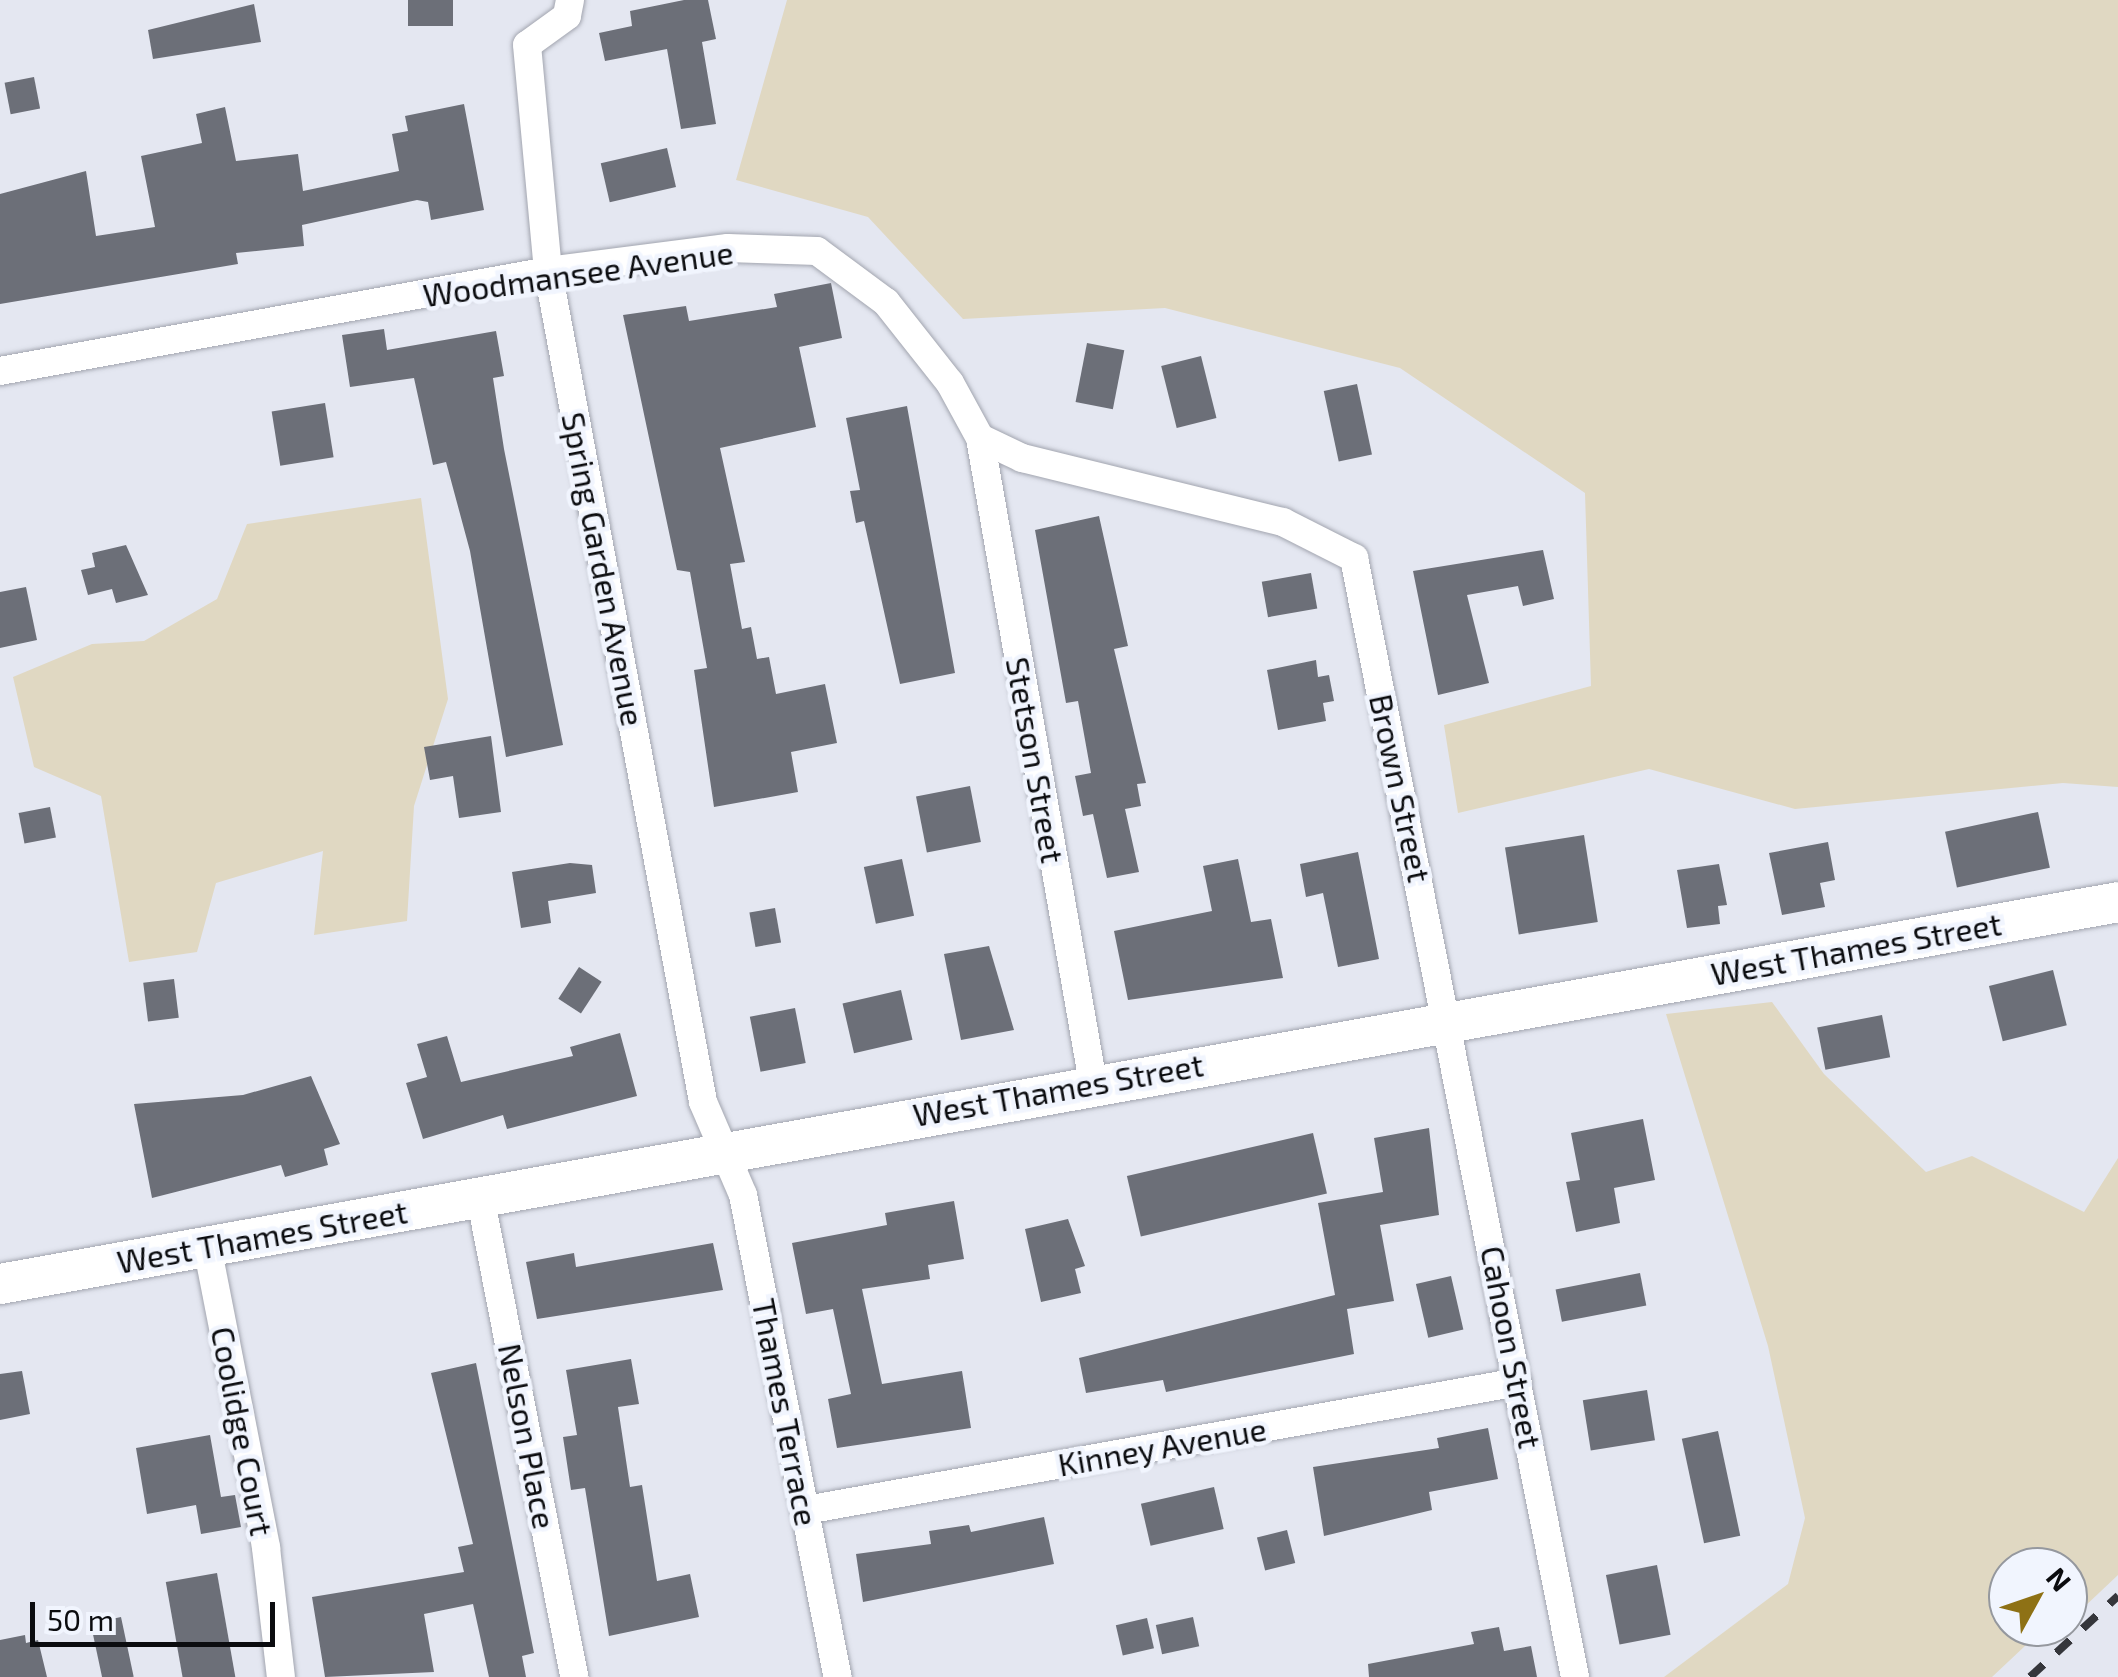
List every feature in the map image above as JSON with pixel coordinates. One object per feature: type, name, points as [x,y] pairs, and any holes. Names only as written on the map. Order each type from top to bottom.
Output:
[{"type":"main road","name":"West Thames Street","points":[[0,1284],[1449,1018],[2118,902]]},
{"type":"street","name":"Spring Garden Avenue","points":[[570,0],[567,16],[528,45],[548,271],[703,1102],[722,1151]]},
{"type":"street","name":"Woodmansee Avenue","points":[[0,371],[548,271],[728,248],[817,251],[886,302],[950,382],[980,438]]},
{"type":"street","name":"Brown Street","points":[[980,438],[1022,458],[1282,522],[1354,558],[1449,1018]]},
{"type":"street","name":"Stetson Street","points":[[980,438],[1093,1083]]},
{"type":"street","name":"Cahoon Street","points":[[1449,1018],[1575,1677]]},
{"type":"street","name":"Thames Terrace","points":[[722,1151],[743,1195],[806,1510],[825,1645],[838,1677]]},
{"type":"street","name":"Nelson Place","points":[[480,1196],[574,1677]]},
{"type":"street","name":"Coolidge Court","points":[[207,1246],[266,1548],[281,1677]]},
{"type":"street","name":"Kinney Avenue","points":[[806,1510],[1518,1382]]},
{"type":"shaded area","points":[[787,0],[2118,0],[2118,787],[2063,783],[1795,809],[1649,769],[1458,813],[1444,725],[1591,686],[1585,493],[1400,368],[1165,308],[963,319],[868,217],[736,180]]},
{"type":"shaded area","points":[[421,498],[448,699],[414,806],[407,921],[314,935],[323,851],[216,883],[197,952],[129,962],[101,796],[34,767],[13,677],[92,644],[144,641],[217,599],[247,524]]},
{"type":"shaded area","points":[[1772,1002],[1824,1074],[1926,1172],[1972,1156],[2084,1212],[2118,1158],[2118,1575],[2088,1603],[2088,1547],[1988,1547],[1988,1647],[2024,1647],[1992,1677],[1664,1677],[1788,1584],[1805,1518],[1768,1346],[1666,1014]]},
{"type":"building","points":[[408,0],[453,0],[453,26],[408,26]]},
{"type":"building","points":[[684,0],[708,0],[716,39],[702,42],[716,124],[681,129],[667,49],[605,61],[599,33],[632,26],[630,11]]},
{"type":"building","points":[[254,4],[261,42],[153,59],[148,30]]},
{"type":"building","points":[[34,77],[40,108],[11,114],[5,83]]},
{"type":"building","points":[[464,104],[484,210],[431,220],[428,202],[417,200],[302,225],[304,246],[236,253],[238,264],[0,304],[0,194],[86,171],[96,236],[155,227],[141,156],[202,143],[196,114],[225,107],[236,161],[298,154],[303,191],[399,171],[392,134],[408,131],[405,116]]},
{"type":"building","points":[[667,148],[676,187],[610,202],[601,163]]},
{"type":"building","points":[[831,283],[842,338],[799,347],[816,427],[720,448],[745,562],[730,564],[742,629],[751,627],[757,659],[769,657],[776,694],[825,684],[837,743],[791,752],[798,792],[714,807],[694,670],[707,668],[690,572],[677,570],[623,315],[686,306],[689,321],[777,307],[774,294]]},
{"type":"building","points":[[384,329],[387,350],[496,331],[504,376],[493,378],[504,449],[563,745],[506,757],[470,551],[446,462],[433,465],[414,378],[350,387],[342,335]]},
{"type":"building","points":[[1087,343],[1124,350],[1113,409],[1076,402]]},
{"type":"building","points":[[1201,356],[1216,418],[1177,428],[1161,366]]},
{"type":"building","points":[[1357,384],[1372,454],[1339,461],[1324,391]]},
{"type":"building","points":[[325,403],[334,457],[280,466],[272,411]]},
{"type":"building","points":[[907,406],[955,673],[900,684],[864,521],[856,523],[850,491],[860,490],[846,418]]},
{"type":"building","points":[[1099,516],[1128,646],[1114,649],[1146,783],[1137,784],[1141,806],[1125,809],[1139,872],[1107,878],[1093,814],[1083,816],[1075,776],[1091,773],[1078,701],[1066,703],[1035,530]]},
{"type":"building","points":[[126,545],[148,595],[116,603],[112,589],[88,595],[81,570],[95,567],[92,553]]},
{"type":"building","points":[[1543,550],[1554,599],[1523,606],[1518,586],[1467,595],[1489,683],[1438,695],[1413,571]]},
{"type":"building","points":[[1311,573],[1317,608],[1268,617],[1262,582]]},
{"type":"building","points":[[26,587],[37,640],[0,648],[0,592]]},
{"type":"building","points":[[1316,660],[1318,677],[1329,675],[1334,701],[1323,703],[1326,721],[1278,730],[1267,670]]},
{"type":"building","points":[[491,736],[501,812],[459,818],[453,776],[430,780],[424,747]]},
{"type":"building","points":[[970,786],[981,842],[927,852],[916,796]]},
{"type":"building","points":[[50,807],[56,837],[25,844],[19,813]]},
{"type":"building","points":[[2038,812],[2050,868],[1957,888],[1945,832]]},
{"type":"building","points":[[1584,835],[1598,922],[1519,934],[1505,848]]},
{"type":"building","points":[[1828,842],[1835,880],[1820,883],[1825,907],[1782,915],[1769,853]]},
{"type":"building","points":[[1358,852],[1379,959],[1338,967],[1323,893],[1306,897],[1300,864]]},
{"type":"building","points":[[902,859],[914,916],[876,924],[864,867]]},
{"type":"building","points":[[1238,859],[1251,922],[1271,919],[1283,978],[1128,1000],[1114,931],[1212,911],[1203,866]]},
{"type":"building","points":[[570,863],[592,865],[596,893],[548,901],[551,923],[521,928],[512,872]]},
{"type":"building","points":[[1719,864],[1727,905],[1718,906],[1720,924],[1687,928],[1677,870]]},
{"type":"building","points":[[775,908],[781,942],[755,947],[749,913]]},
{"type":"building","points":[[989,946],[1014,1030],[961,1040],[944,954]]},
{"type":"building","points":[[579,967],[602,982],[581,1014],[558,999]]},
{"type":"building","points":[[2053,970],[2067,1025],[2003,1041],[1989,986]]},
{"type":"building","points":[[174,979],[179,1018],[148,1021],[143,983]]},
{"type":"building","points":[[901,990],[912,1040],[854,1053],[843,1003]]},
{"type":"building","points":[[795,1008],[806,1063],[761,1072],[750,1017]]},
{"type":"building","points":[[1882,1015],[1890,1057],[1825,1070],[1817,1028]]},
{"type":"building","points":[[620,1033],[637,1096],[507,1129],[503,1115],[423,1139],[406,1083],[427,1077],[417,1044],[447,1036],[461,1082],[573,1056],[570,1047]]},
{"type":"building","points":[[311,1076],[340,1144],[324,1149],[328,1165],[285,1177],[281,1165],[152,1198],[134,1104],[243,1095]]},
{"type":"building","points":[[1643,1119],[1655,1180],[1614,1188],[1620,1223],[1576,1232],[1566,1182],[1580,1180],[1571,1133]]},
{"type":"building","points":[[1429,1128],[1439,1215],[1380,1225],[1394,1301],[1347,1309],[1354,1354],[1166,1392],[1163,1380],[1086,1393],[1079,1358],[1335,1295],[1318,1203],[1383,1192],[1374,1138]]},
{"type":"building","points":[[1313,1133],[1327,1193],[1141,1236],[1127,1176]]},
{"type":"building","points":[[954,1201],[964,1259],[928,1265],[930,1279],[862,1289],[882,1384],[962,1371],[971,1428],[837,1448],[828,1399],[851,1394],[833,1309],[806,1314],[792,1243],[887,1225],[885,1213]]},
{"type":"building","points":[[1068,1219],[1085,1266],[1075,1269],[1081,1293],[1041,1302],[1025,1229]]},
{"type":"building","points":[[713,1243],[723,1290],[537,1319],[526,1262],[574,1253],[576,1267]]},
{"type":"building","points":[[1640,1273],[1646,1305],[1562,1322],[1556,1289]]},
{"type":"building","points":[[1451,1276],[1463,1330],[1428,1338],[1416,1284]]},
{"type":"building","points":[[631,1359],[639,1404],[618,1407],[630,1487],[642,1485],[657,1581],[690,1574],[699,1617],[609,1636],[585,1488],[571,1490],[563,1437],[577,1435],[566,1370]]},
{"type":"building","points":[[476,1363],[534,1653],[522,1656],[526,1677],[489,1677],[473,1604],[424,1614],[434,1672],[325,1677],[312,1597],[464,1572],[458,1547],[473,1544],[431,1373]]},
{"type":"building","points":[[22,1371],[30,1414],[0,1420],[0,1374]]},
{"type":"building","points":[[1647,1390],[1655,1440],[1591,1451],[1583,1400]]},
{"type":"building","points":[[1488,1428],[1498,1479],[1429,1492],[1432,1510],[1324,1536],[1313,1467],[1439,1448],[1437,1438]]},
{"type":"building","points":[[1718,1431],[1740,1536],[1704,1543],[1682,1439]]},
{"type":"building","points":[[210,1435],[221,1497],[235,1495],[241,1527],[201,1534],[196,1505],[147,1514],[136,1448]]},
{"type":"building","points":[[1214,1487],[1224,1529],[1151,1546],[1141,1504]]},
{"type":"building","points":[[1044,1517],[1054,1564],[863,1602],[856,1554],[931,1544],[929,1531],[969,1525],[971,1532]]},
{"type":"building","points":[[1287,1530],[1295,1563],[1265,1570],[1257,1537]]},
{"type":"building","points":[[1657,1565],[1671,1635],[1620,1645],[1606,1575]]},
{"type":"building","points":[[217,1573],[235,1677],[183,1677],[166,1582]]},
{"type":"building","points":[[121,1617],[134,1677],[102,1677],[91,1623]]},
{"type":"building","points":[[1193,1617],[1199,1646],[1162,1654],[1156,1625]]},
{"type":"building","points":[[1147,1618],[1154,1648],[1123,1655],[1116,1625]]},
{"type":"building","points":[[1499,1627],[1504,1651],[1531,1646],[1537,1677],[1369,1677],[1368,1664],[1474,1644],[1471,1632]]},
{"type":"building","points":[[25,1635],[26,1643],[38,1640],[47,1677],[0,1677],[0,1640]]},
{"type":"railway","points":[[2030,1677],[2118,1596]]}]
